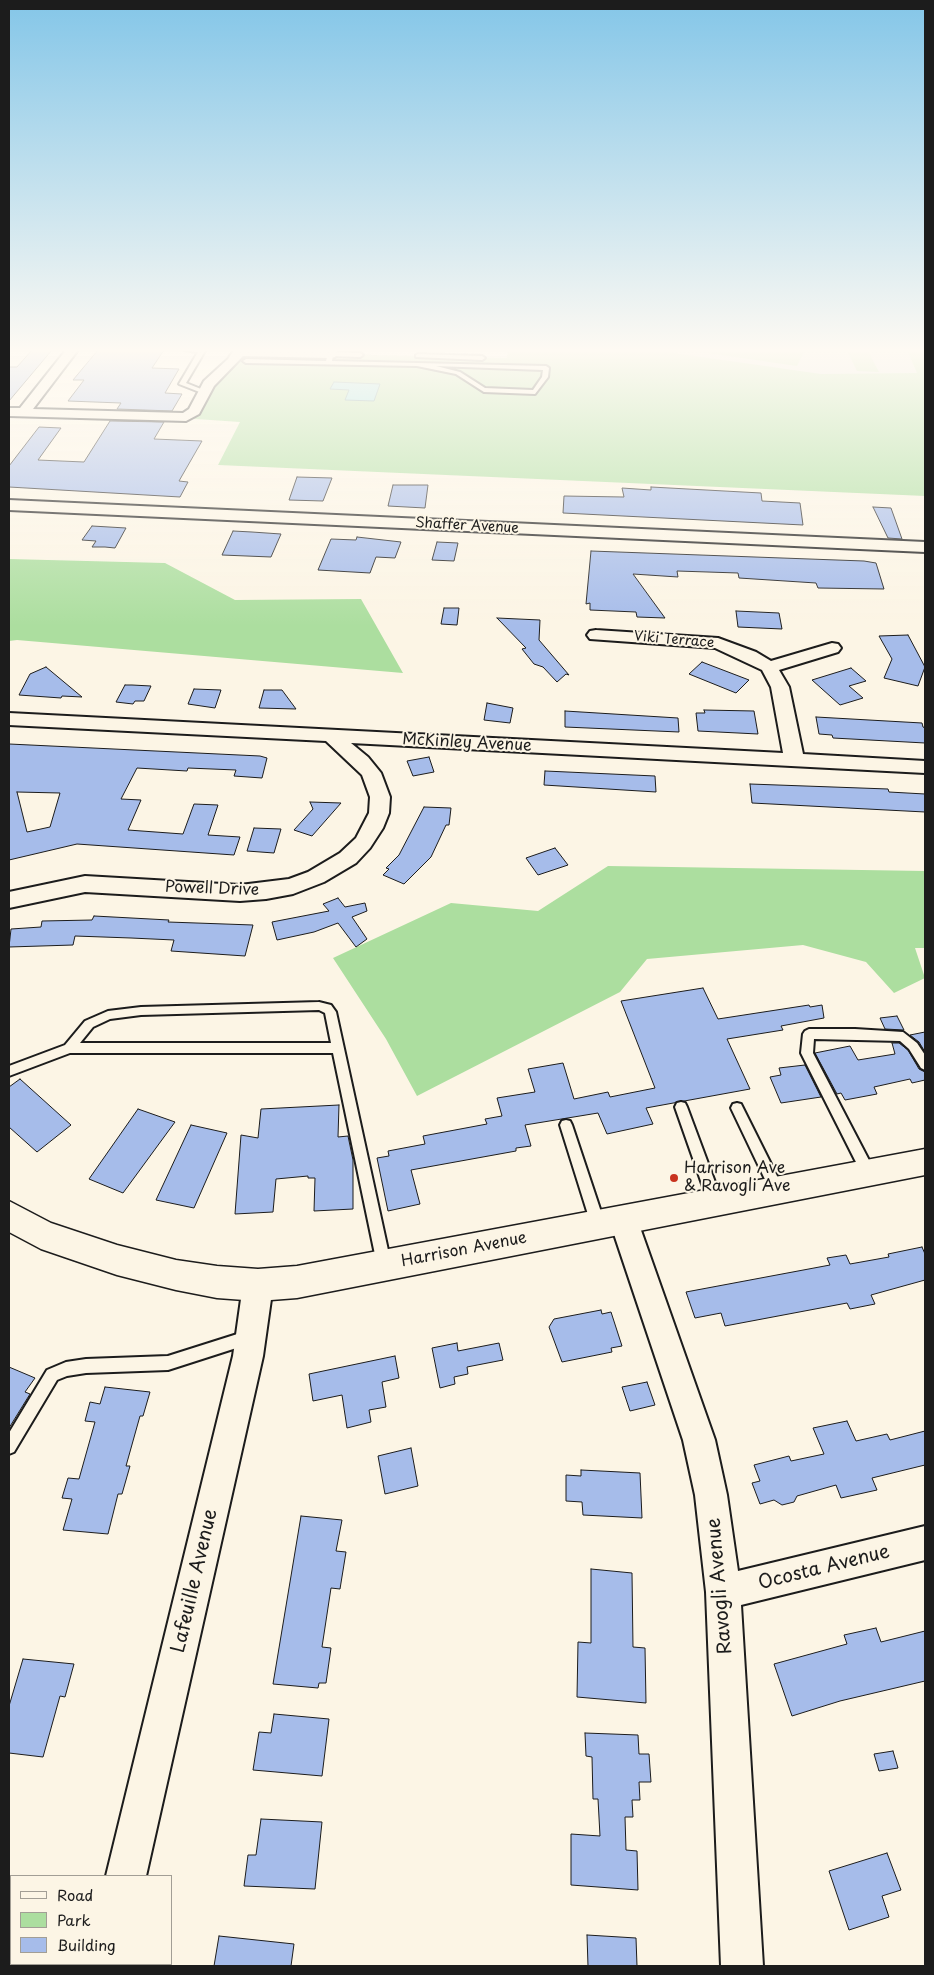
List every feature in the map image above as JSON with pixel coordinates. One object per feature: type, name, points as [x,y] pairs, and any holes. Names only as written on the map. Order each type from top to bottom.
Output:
[{"type":"main road","name":"Harrison Avenue","points":[[9,1215],[41,1234],[117,1260],[192,1278],[258,1285],[298,1282],[925,1162]]},
{"type":"street","name":"Shaffer Avenue","points":[[9,505],[925,547]]},
{"type":"street","name":"Viki Terrace","points":[[596,635],[718,643],[769,666]]},
{"type":"street","points":[[794,760],[780,687],[769,666],[832,648]]},
{"type":"street","name":"McKinley Avenue","points":[[9,719],[925,767]]},
{"type":"street","name":"Powell Drive","points":[[9,900],[68,886],[102,883],[240,893],[266,892],[293,886],[323,874],[348,858],[363,843],[373,828],[379,813],[380,797],[371,773],[361,761],[331,736]]},
{"type":"street","name":"Ravogli Avenue","points":[[611,1221],[699,1440],[711,1494],[723,1592],[746,1964]]},
{"type":"street","name":"Lafeuille Avenue","points":[[126,1875],[251,1336],[258,1285]]},
{"type":"street","name":"Ocosta Avenue","points":[[723,1592],[925,1543]]},
{"type":"lane","points":[[69,1048],[89,1024],[108,1015],[141,1011],[319,1006],[328,1008],[384,1265]]},
{"type":"lane","points":[[868,1172],[807,1052],[809,1034],[902,1036],[913,1046],[925,1065]]},
{"type":"lane","points":[[9,1071],[69,1048],[338,1048]]},
{"type":"lane","points":[[680,1107],[714,1201]]},
{"type":"lane","points":[[737,1108],[777,1190]]},
{"type":"lane","points":[[566,1124],[611,1221]]},
{"type":"lane","points":[[9,1447],[52,1375],[66,1369],[86,1366],[168,1363],[251,1336]]},
{"type":"green space","points":[[230,442],[925,442],[925,496],[218,465]]},
{"type":"green space","points":[[9,559],[165,563],[235,600],[361,599],[403,673],[17,640],[9,641]]},
{"type":"green space","points":[[608,866],[925,871],[925,948],[915,948],[925,978],[894,993],[866,962],[803,945],[647,959],[620,992],[417,1096],[386,1039],[333,958],[451,903],[538,911]]},
{"type":"building","points":[[27,442],[51,442],[38,460],[84,462],[97,442],[201,442],[179,481],[188,482],[180,497],[9,487],[9,466]]},
{"type":"building","points":[[297,477],[332,478],[323,501],[289,500]]},
{"type":"building","points":[[393,485],[428,485],[425,508],[388,506]]},
{"type":"building","points":[[651,487],[761,493],[762,501],[800,503],[803,525],[563,513],[564,496],[624,497],[622,488],[651,490]]},
{"type":"building","points":[[873,507],[891,508],[902,539],[888,538]]},
{"type":"building","points":[[92,526],[126,528],[115,548],[92,547],[96,541],[82,540]]},
{"type":"building","points":[[233,531],[281,534],[271,557],[222,555]]},
{"type":"building","points":[[357,537],[401,542],[395,558],[376,557],[370,573],[318,570],[331,539],[356,540]]},
{"type":"building","points":[[437,542],[458,543],[454,561],[432,560]]},
{"type":"building","points":[[591,551],[864,561],[876,563],[884,589],[818,588],[816,583],[739,578],[738,573],[677,571],[678,577],[633,574],[665,618],[637,617],[636,612],[590,610],[590,603],[586,604]]},
{"type":"building","points":[[444,608],[459,608],[457,625],[441,624]]},
{"type":"building","points":[[736,611],[779,613],[782,629],[738,627]]},
{"type":"building","points":[[497,618],[540,620],[539,640],[569,675],[566,674],[557,682],[543,667],[534,664],[522,649],[526,648]]},
{"type":"building","points":[[908,635],[925,667],[918,686],[884,678],[892,659],[879,636]]},
{"type":"building","points":[[702,662],[749,680],[736,693],[689,674]]},
{"type":"building","points":[[46,667],[82,697],[62,696],[61,698],[19,695],[30,674]]},
{"type":"building","points":[[851,668],[866,681],[849,686],[863,698],[840,705],[812,680]]},
{"type":"building","points":[[125,685],[151,686],[144,701],[135,701],[133,704],[116,702]]},
{"type":"building","points":[[194,689],[221,690],[215,708],[188,704]]},
{"type":"building","points":[[264,690],[282,690],[296,709],[259,708]]},
{"type":"building","points":[[487,703],[513,708],[510,723],[484,720]]},
{"type":"building","points":[[704,710],[754,711],[758,734],[698,731],[696,713],[705,713]]},
{"type":"building","points":[[565,711],[678,718],[679,732],[565,727]]},
{"type":"building","points":[[816,717],[922,723],[925,728],[925,743],[833,738],[832,735],[819,734]]},
{"type":"building","points":[[9,744],[260,756],[267,758],[262,778],[234,776],[236,770],[188,768],[187,771],[137,768],[121,799],[141,800],[128,830],[183,834],[194,804],[218,805],[208,835],[240,837],[234,855],[77,844],[9,860]],"holes":[[[17,792],[60,793],[50,827],[27,832]]]},
{"type":"building","points":[[429,757],[434,772],[413,776],[407,761]]},
{"type":"building","points":[[545,771],[655,776],[656,792],[544,785]]},
{"type":"building","points":[[750,784],[888,789],[889,792],[925,794],[925,812],[752,803]]},
{"type":"building","points":[[310,802],[341,803],[312,836],[294,830],[313,809]]},
{"type":"building","points":[[424,807],[451,808],[449,825],[446,825],[431,857],[404,884],[383,875],[389,869],[386,868],[399,855]]},
{"type":"building","points":[[254,828],[281,829],[274,853],[247,851]]},
{"type":"building","points":[[555,848],[568,865],[538,875],[526,858]]},
{"type":"building","points":[[338,898],[345,907],[365,903],[367,911],[352,917],[367,939],[356,947],[338,923],[314,932],[277,940],[272,922],[329,911],[323,904]]},
{"type":"building","points":[[94,916],[169,920],[168,922],[253,925],[245,956],[171,951],[174,940],[131,938],[75,936],[73,945],[9,947],[11,929],[41,927],[42,921],[92,920]]},
{"type":"building","points":[[703,988],[718,1019],[809,1005],[810,1007],[822,1005],[824,1018],[781,1026],[783,1030],[727,1039],[750,1089],[646,1108],[653,1124],[607,1134],[598,1113],[525,1125],[531,1146],[516,1148],[516,1151],[411,1170],[420,1204],[388,1211],[377,1158],[389,1156],[388,1151],[425,1144],[423,1136],[487,1124],[485,1119],[502,1116],[497,1098],[535,1092],[528,1069],[563,1063],[574,1099],[608,1092],[610,1097],[655,1088],[621,1001]]},
{"type":"building","points":[[897,1016],[904,1030],[885,1029],[880,1018]]},
{"type":"building","points":[[925,1032],[925,1052],[919,1042],[910,1035]]},
{"type":"building","points":[[892,1043],[899,1043],[908,1050],[919,1069],[925,1072],[925,1080],[912,1083],[910,1079],[874,1087],[877,1094],[845,1100],[841,1093],[837,1094],[815,1053],[850,1046],[858,1060],[895,1054]]},
{"type":"building","points":[[805,1065],[821,1097],[781,1103],[770,1077],[781,1075],[779,1068]]},
{"type":"building","points":[[20,1079],[71,1125],[37,1152],[9,1127],[9,1087]]},
{"type":"building","points":[[339,1105],[338,1137],[348,1136],[353,1160],[353,1209],[314,1211],[315,1178],[308,1178],[308,1176],[276,1179],[273,1212],[235,1214],[241,1135],[258,1138],[261,1109]]},
{"type":"building","points":[[138,1109],[175,1122],[123,1193],[89,1179]]},
{"type":"building","points":[[191,1125],[227,1133],[194,1208],[156,1200]]},
{"type":"building","points":[[922,1247],[925,1254],[925,1280],[871,1295],[875,1304],[850,1309],[847,1303],[725,1326],[721,1313],[695,1318],[686,1292],[830,1265],[827,1258],[846,1255],[850,1264],[889,1257],[888,1254]]},
{"type":"building","points":[[601,1310],[602,1314],[611,1312],[622,1346],[611,1348],[612,1352],[562,1362],[549,1327],[554,1319]]},
{"type":"building","points":[[457,1343],[458,1351],[499,1343],[503,1360],[467,1367],[468,1374],[454,1377],[455,1384],[440,1388],[432,1348]]},
{"type":"building","points":[[395,1356],[399,1378],[382,1382],[386,1407],[369,1410],[371,1422],[347,1428],[342,1395],[313,1401],[309,1374]]},
{"type":"building","points":[[9,1367],[35,1378],[25,1392],[30,1394],[9,1428]]},
{"type":"building","points":[[647,1382],[655,1405],[630,1411],[622,1387]]},
{"type":"building","points":[[105,1387],[150,1392],[143,1416],[140,1416],[126,1466],[130,1466],[122,1494],[118,1494],[108,1534],[63,1530],[72,1499],[62,1498],[68,1478],[79,1479],[95,1422],[85,1421],[90,1402],[100,1404]]},
{"type":"building","points":[[847,1421],[856,1441],[887,1434],[890,1440],[925,1431],[925,1465],[872,1478],[877,1490],[841,1498],[836,1485],[797,1496],[794,1502],[782,1505],[774,1500],[760,1504],[752,1483],[760,1481],[754,1465],[789,1456],[791,1461],[824,1454],[813,1428]]},
{"type":"building","points":[[411,1448],[418,1486],[385,1494],[378,1456]]},
{"type":"building","points":[[581,1470],[640,1473],[642,1518],[583,1515],[582,1502],[566,1501],[566,1475],[581,1476]]},
{"type":"building","points":[[301,1516],[342,1520],[336,1551],[346,1552],[340,1589],[331,1588],[322,1647],[331,1648],[326,1683],[319,1683],[318,1688],[273,1684]]},
{"type":"building","points":[[591,1569],[632,1573],[633,1647],[645,1648],[646,1703],[577,1697],[578,1642],[591,1643]]},
{"type":"building","points":[[876,1628],[881,1642],[925,1631],[925,1681],[840,1701],[792,1716],[774,1664],[847,1644],[844,1635]]},
{"type":"building","points":[[23,1659],[74,1664],[65,1697],[60,1696],[43,1757],[9,1753],[9,1706]]},
{"type":"building","points":[[274,1714],[329,1719],[322,1776],[253,1770],[259,1732],[271,1733]]},
{"type":"building","points":[[585,1733],[638,1735],[639,1754],[649,1754],[651,1782],[639,1782],[640,1800],[632,1800],[633,1817],[625,1817],[626,1850],[637,1851],[638,1890],[571,1885],[571,1834],[600,1836],[598,1799],[593,1799],[592,1757],[586,1756]]},
{"type":"building","points":[[893,1751],[898,1768],[879,1771],[874,1754]]},
{"type":"building","points":[[261,1819],[322,1822],[315,1889],[244,1886],[248,1855],[256,1855]]},
{"type":"building","points":[[887,1853],[901,1890],[882,1896],[889,1917],[849,1930],[829,1871]]},
{"type":"building","points":[[587,1935],[636,1938],[637,1966],[588,1966]]},
{"type":"building","points":[[219,1936],[294,1944],[291,1966],[214,1966]]},
{"type":"place","name":"Harrison Ave & Ravogli Ave","points":[[674,1178]]}]
